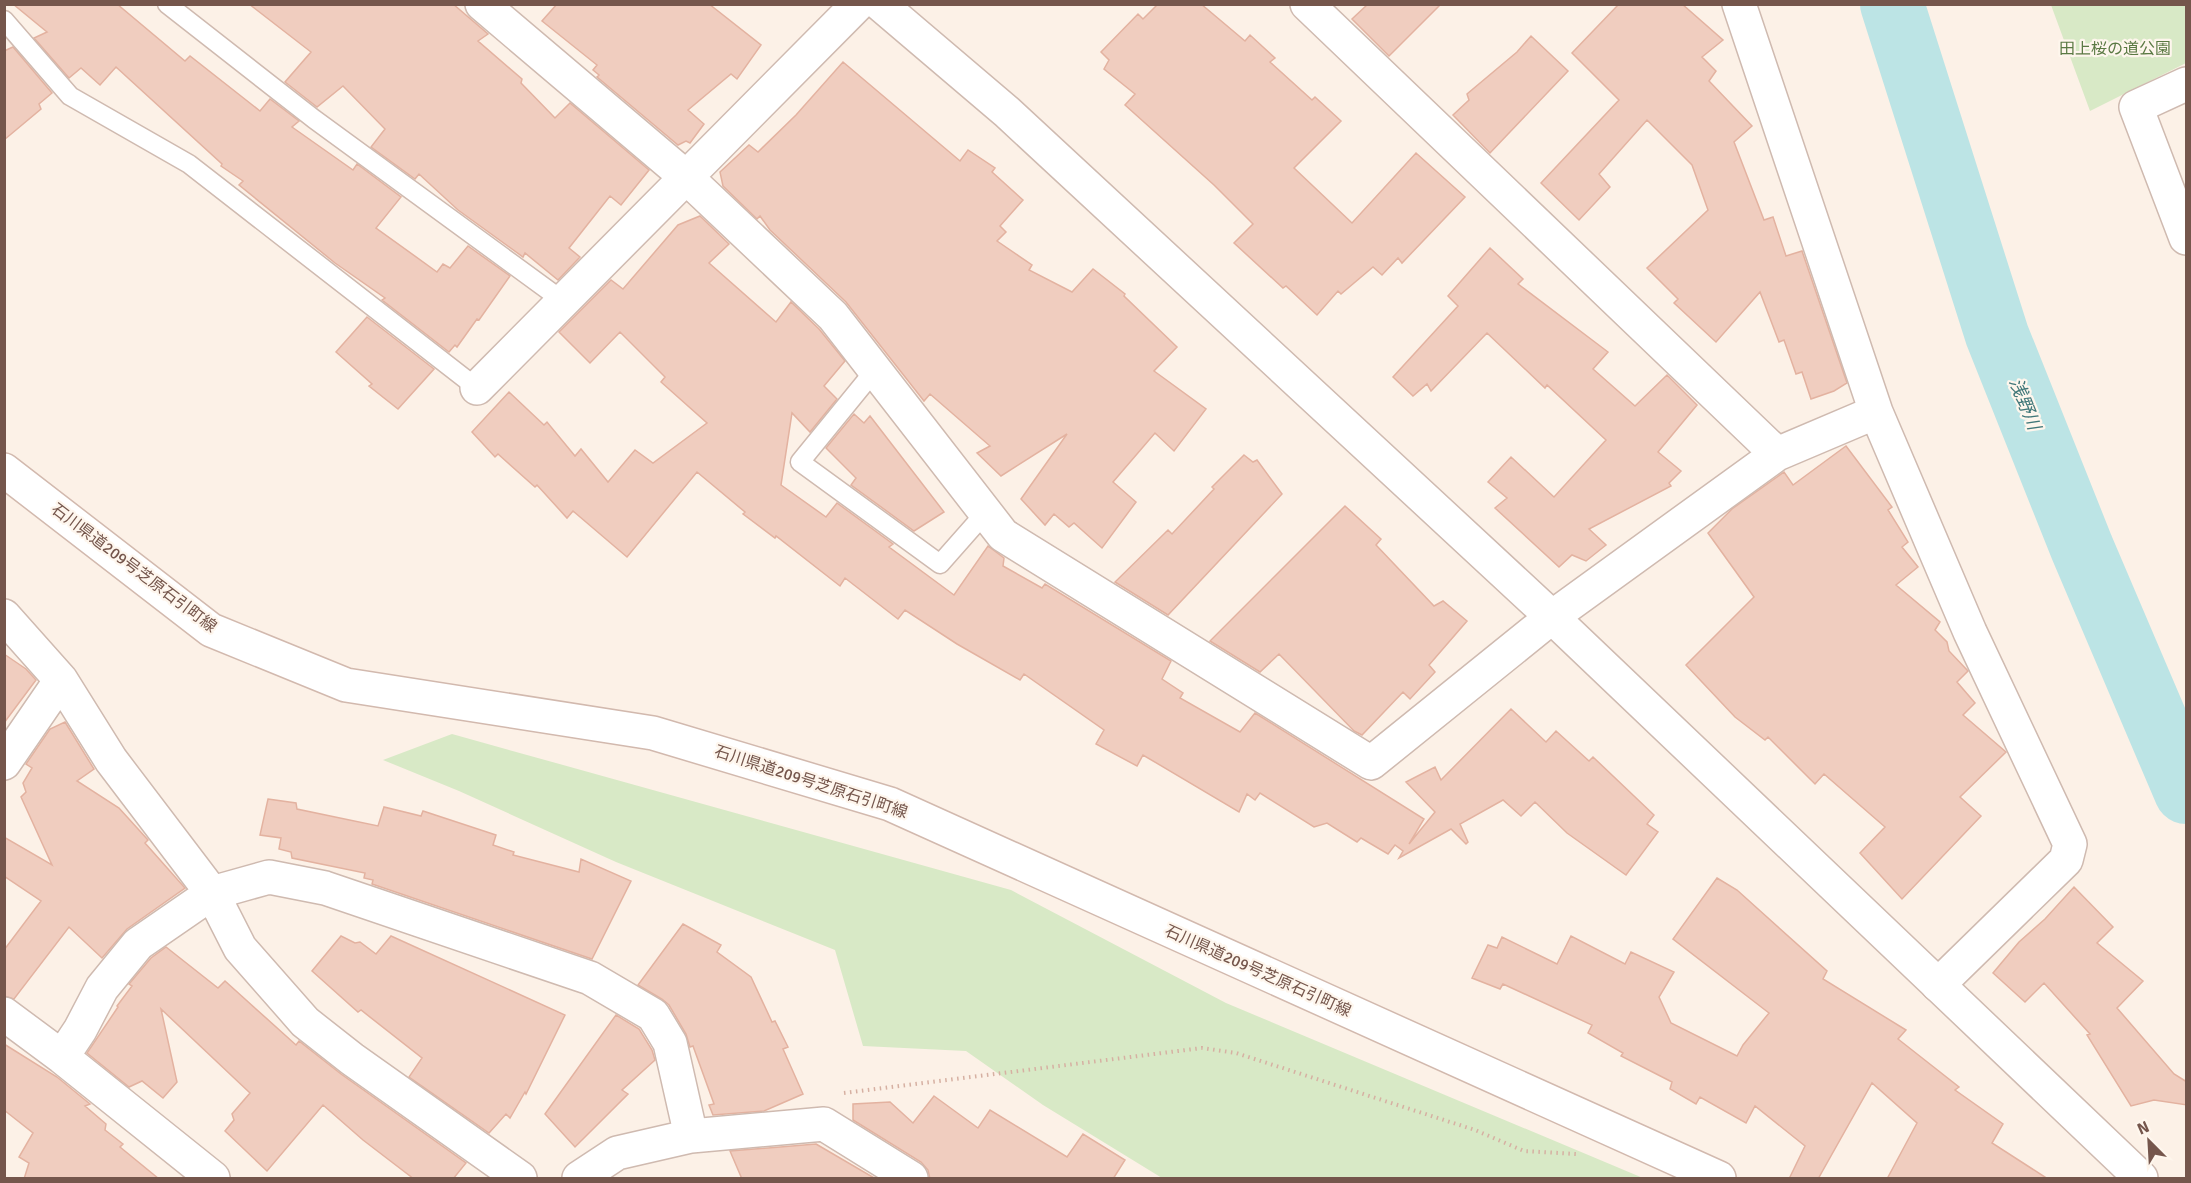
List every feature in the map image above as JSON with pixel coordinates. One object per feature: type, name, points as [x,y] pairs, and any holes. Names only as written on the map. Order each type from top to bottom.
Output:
[{"type":"street","points":[[482,4],[687,177],[833,316],[1002,535],[1371,763],[1552,617],[1777,454],[1876,412]]},
{"type":"street","points":[[477,388],[858,4]]},
{"type":"street","points":[[880,4],[1007,112],[1552,617],[2141,1179]]},
{"type":"street","points":[[1307,4],[1777,454]]},
{"type":"street","points":[[1718,4],[1743,18],[1876,412],[1970,632],[2070,843],[2066,860],[1938,985]]},
{"type":"street","points":[[2187,84],[2136,107],[2187,238]]},
{"type":"street","name":"石川県道209号芝原石引町線","points":[[4,470],[211,630],[346,685],[653,732],[890,804],[1719,1179]]},
{"type":"street","points":[[4,616],[61,680],[111,760],[212,893],[240,948],[305,1022],[352,1059],[520,1179]]},
{"type":"street","points":[[4,764],[61,680]]},
{"type":"street","points":[[62,1057],[81,1030],[102,988],[138,944],[212,893],[269,877],[324,888],[590,978],[653,1015],[670,1042],[691,1136]]},
{"type":"street","points":[[4,1014],[62,1057],[213,1179]]},
{"type":"street","points":[[579,1179],[617,1153],[691,1136],[824,1124],[911,1179]]},
{"type":"lane","points":[[167,4],[314,119],[563,301]]},
{"type":"lane","points":[[4,20],[70,96],[189,164],[477,388]]},
{"type":"lane","points":[[875,370],[800,462],[940,564],[985,513]]},
{"type":"path","points":[[835,1131],[842,1093],[1202,1048],[1236,1053],[1475,1130],[1524,1150],[1576,1154],[1598,1124]]},
{"type":"green space","name":"田上桜の道公園","points":[[2051,5],[2186,5],[2186,63],[2090,111]]},
{"type":"green space","points":[[452,734],[1011,890],[1226,1003],[1643,1178],[1162,1178],[1043,1105],[966,1051],[863,1046],[835,950],[616,862],[459,791],[383,760]]},
{"type":"building","points":[[13,4],[117,4],[185,61],[190,56],[260,111],[270,99],[299,121],[292,127],[353,170],[357,164],[401,197],[376,228],[437,272],[443,264],[450,268],[468,246],[510,276],[479,320],[477,319],[457,347],[455,345],[449,352],[382,300],[385,298],[335,263],[239,185],[243,181],[221,166],[222,164],[116,67],[100,85],[81,68],[69,78],[34,38],[47,32]]},
{"type":"building","points":[[249,4],[453,4],[488,34],[478,41],[522,79],[521,83],[555,118],[570,103],[649,170],[621,205],[610,196],[569,248],[580,257],[558,280],[525,253],[523,257],[458,210],[419,174],[415,179],[371,147],[385,129],[343,86],[317,107],[285,82],[311,52]]},
{"type":"building","points":[[557,4],[709,4],[761,45],[737,79],[731,74],[688,110],[704,124],[690,143],[686,141],[678,145],[597,77],[599,75],[593,70],[597,65],[542,21]]},
{"type":"building","points":[[1158,4],[1201,4],[1245,41],[1250,35],[1275,58],[1270,62],[1312,100],[1315,97],[1341,121],[1294,168],[1352,223],[1416,153],[1465,197],[1402,263],[1398,258],[1382,275],[1373,267],[1341,294],[1338,291],[1317,315],[1286,286],[1283,288],[1234,243],[1253,224],[1214,185],[1125,105],[1135,94],[1104,69],[1109,60],[1101,52],[1138,14],[1143,19]]},
{"type":"building","points":[[1368,4],[1441,4],[1389,56],[1352,19]]},
{"type":"building","points":[[1619,4],[1682,4],[1723,40],[1702,57],[1716,71],[1709,81],[1752,126],[1734,142],[1764,220],[1773,217],[1786,256],[1802,251],[1847,383],[1834,391],[1811,399],[1802,372],[1796,374],[1784,340],[1779,342],[1760,292],[1716,342],[1674,303],[1678,299],[1647,268],[1708,210],[1692,165],[1647,120],[1599,174],[1610,187],[1579,220],[1541,183],[1619,100],[1572,53]]},
{"type":"building","points":[[1531,36],[1568,71],[1490,153],[1453,115],[1469,100],[1467,94],[1517,52]]},
{"type":"building","points":[[13,47],[52,93],[39,104],[41,109],[4,140],[4,51]]},
{"type":"building","points":[[843,62],[960,161],[968,150],[995,168],[992,172],[1023,200],[1000,226],[1006,232],[997,241],[1032,265],[1029,270],[1072,292],[1093,269],[1125,294],[1124,296],[1177,347],[1154,371],[1206,409],[1174,451],[1155,433],[1113,482],[1136,502],[1102,548],[1074,523],[1069,527],[1054,514],[1045,525],[1021,499],[1067,434],[1001,476],[977,453],[990,446],[930,394],[924,401],[846,302],[770,230],[760,216],[757,219],[723,186],[720,172],[749,145],[758,152],[796,115]]},
{"type":"building","points":[[700,216],[729,244],[709,263],[776,322],[791,302],[819,329],[845,361],[824,386],[837,399],[810,432],[792,413],[781,485],[826,517],[837,503],[893,544],[889,547],[954,595],[988,546],[1004,558],[1003,566],[1042,588],[1045,584],[1171,661],[1162,679],[1183,693],[1180,698],[1240,732],[1255,713],[1424,819],[1409,844],[1435,812],[1406,782],[1435,767],[1441,780],[1511,709],[1546,742],[1556,731],[1589,761],[1593,757],[1654,815],[1647,824],[1658,832],[1626,875],[1567,833],[1535,802],[1521,816],[1503,800],[1460,824],[1468,842],[1466,844],[1451,829],[1399,858],[1403,851],[1395,845],[1388,854],[1361,838],[1357,842],[1327,823],[1314,827],[1260,793],[1255,800],[1247,794],[1239,812],[1143,755],[1137,766],[1096,744],[1104,730],[1024,674],[1020,680],[957,644],[905,610],[898,619],[845,578],[840,586],[776,536],[775,538],[743,514],[745,512],[697,472],[627,557],[573,511],[567,518],[537,485],[535,487],[498,454],[495,457],[472,432],[509,392],[544,425],[547,422],[575,456],[581,449],[608,482],[635,450],[653,463],[707,423],[661,382],[665,377],[620,332],[590,363],[559,332],[611,280],[623,289],[678,225]]},
{"type":"building","points":[[1490,248],[1523,279],[1518,284],[1608,352],[1593,369],[1635,406],[1667,375],[1697,405],[1658,452],[1681,471],[1669,483],[1671,486],[1589,529],[1606,545],[1586,561],[1572,555],[1559,567],[1495,508],[1507,498],[1488,482],[1511,457],[1554,497],[1606,440],[1547,385],[1545,388],[1487,333],[1431,391],[1427,384],[1413,396],[1393,377],[1458,306],[1448,296]]},
{"type":"building","points":[[367,317],[434,369],[398,409],[369,386],[372,384],[336,352]]},
{"type":"building","points":[[854,414],[864,423],[870,416],[944,512],[914,531],[851,485],[856,478],[826,448]]},
{"type":"building","points":[[1846,446],[1892,507],[1888,510],[1908,542],[1902,547],[1918,567],[1896,585],[1940,622],[1935,630],[1947,642],[1949,651],[1968,671],[1957,682],[1975,703],[1963,715],[2006,752],[1960,797],[1981,816],[1902,899],[1860,853],[1885,827],[1824,774],[1815,784],[1768,737],[1765,740],[1735,717],[1686,665],[1754,597],[1708,533],[1732,509],[1784,472],[1793,485]]},
{"type":"building","points":[[1244,455],[1253,462],[1257,460],[1282,494],[1168,615],[1115,582],[1168,530],[1172,534],[1214,489],[1212,487]]},
{"type":"building","points":[[1345,506],[1381,539],[1376,545],[1434,606],[1443,601],[1467,621],[1429,665],[1435,672],[1410,699],[1403,692],[1362,735],[1354,731],[1279,654],[1260,672],[1210,641]]},
{"type":"building","points":[[4,654],[26,669],[36,680],[4,723]]},
{"type":"building","points":[[65,722],[94,769],[77,781],[119,808],[148,840],[145,843],[185,888],[127,929],[102,958],[69,927],[14,999],[4,996],[4,950],[41,901],[4,876],[4,837],[52,865],[21,797],[26,792],[23,783],[32,768],[26,764],[50,729]]},
{"type":"building","points":[[268,799],[296,803],[297,809],[378,826],[384,807],[421,816],[423,811],[496,835],[493,845],[514,852],[513,855],[579,872],[581,859],[631,881],[592,959],[372,884],[373,880],[364,878],[365,873],[292,858],[291,852],[279,849],[281,838],[260,835]]},
{"type":"building","points":[[1717,878],[1737,890],[1827,971],[1823,979],[1906,1030],[1898,1039],[1959,1087],[1955,1090],[2003,1124],[1992,1143],[2048,1179],[1887,1179],[1917,1123],[1872,1083],[1818,1179],[1789,1179],[1805,1146],[1755,1106],[1746,1123],[1700,1097],[1696,1104],[1670,1089],[1672,1082],[1621,1056],[1623,1053],[1588,1033],[1592,1025],[1503,984],[1500,989],[1472,978],[1488,945],[1497,948],[1502,937],[1557,964],[1571,936],[1625,964],[1631,952],[1674,972],[1659,997],[1671,1023],[1737,1056],[1769,1013],[1673,939]]},
{"type":"building","points":[[2074,887],[2113,927],[2097,943],[2143,981],[2117,1008],[2174,1074],[2187,1082],[2187,1105],[2154,1100],[2131,1106],[2087,1035],[2090,1034],[2044,983],[2025,1002],[1993,973],[2019,942],[2045,919]]},
{"type":"building","points":[[683,924],[721,945],[717,952],[751,977],[772,1022],[775,1021],[788,1047],[783,1049],[803,1094],[764,1111],[713,1115],[709,1105],[714,1104],[693,1046],[690,1047],[686,1034],[669,1005],[638,985]]},
{"type":"building","points":[[341,936],[355,943],[360,942],[376,954],[391,936],[565,1015],[526,1094],[525,1092],[510,1118],[506,1114],[489,1133],[409,1077],[422,1058],[361,1010],[358,1012],[312,971]]},
{"type":"building","points":[[166,947],[218,988],[225,981],[296,1045],[299,1041],[341,1074],[466,1163],[453,1179],[414,1179],[363,1140],[323,1105],[267,1171],[225,1131],[234,1120],[232,1114],[250,1093],[161,1009],[177,1082],[163,1098],[142,1081],[129,1087],[87,1053],[132,986],[129,984],[151,958]]},
{"type":"building","points":[[616,1015],[639,1029],[652,1050],[655,1060],[622,1090],[628,1094],[575,1147],[545,1114]]},
{"type":"building","points":[[4,1044],[57,1077],[90,1104],[85,1106],[106,1124],[105,1130],[123,1144],[120,1147],[159,1179],[24,1179],[29,1163],[19,1157],[33,1133],[4,1110]]},
{"type":"building","points":[[934,1096],[978,1128],[990,1110],[1067,1157],[1083,1134],[1125,1160],[1113,1179],[930,1179],[928,1170],[921,1162],[853,1120],[853,1104],[890,1102],[913,1123]]},
{"type":"building","points":[[816,1144],[876,1179],[742,1179],[730,1151]]},
{"type":"waterway","name":"浅野川","points":[[1892,4],[1997,335],[2082,548],[2186,792]]}]
